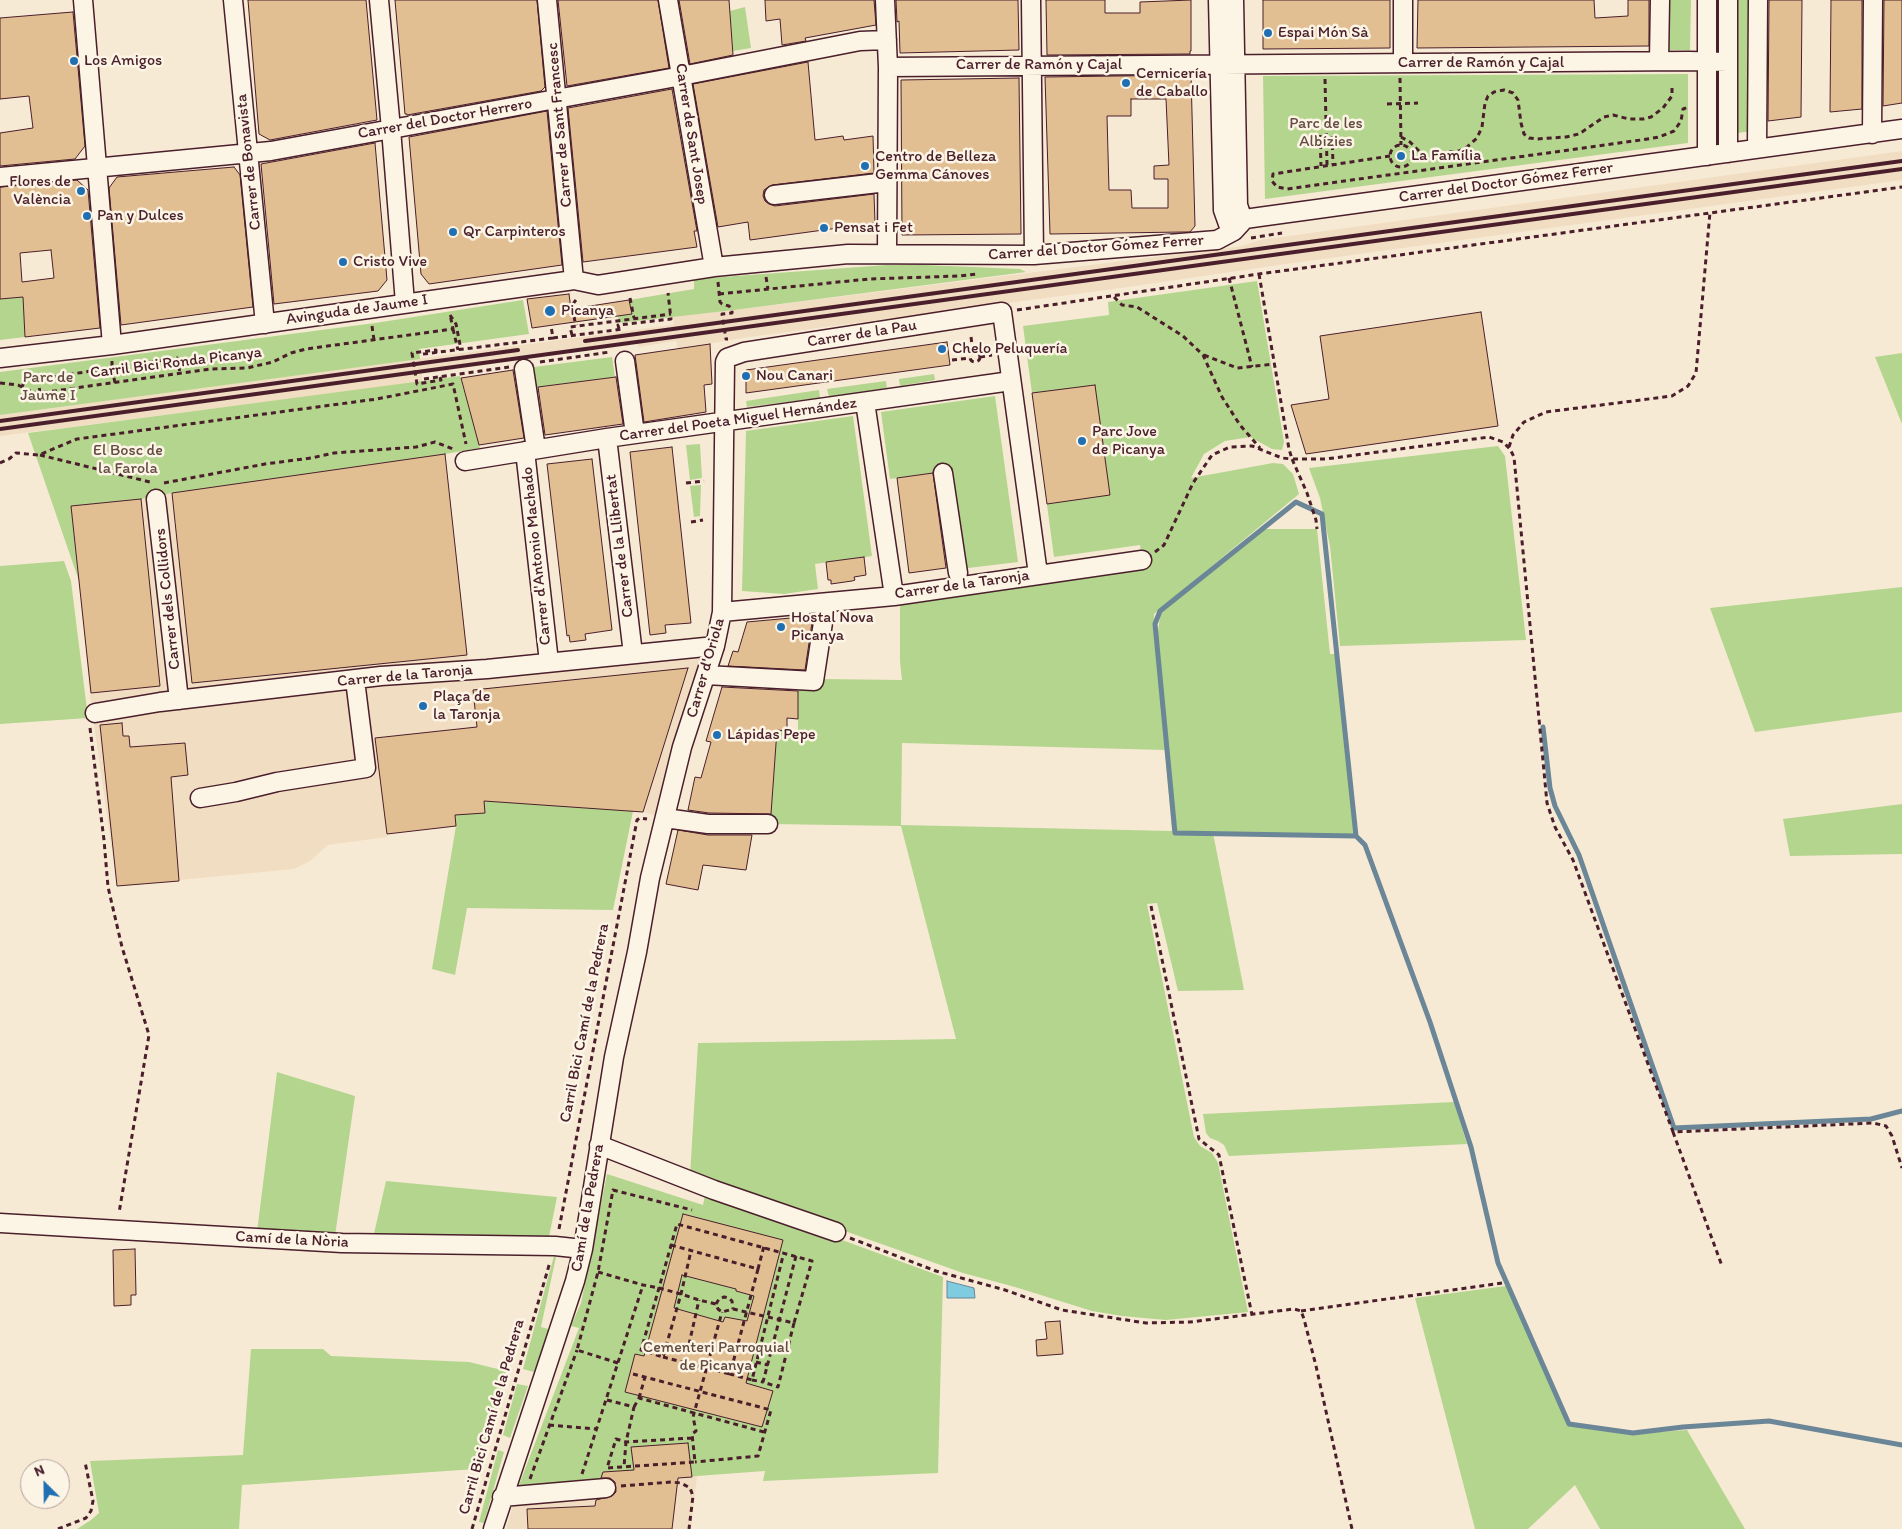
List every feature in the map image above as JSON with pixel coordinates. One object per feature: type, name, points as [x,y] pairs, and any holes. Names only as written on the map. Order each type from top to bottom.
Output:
[{"type":"street","points":[[83,0],[112,345]]},
{"type":"street","name":"Carrer de Bonavista","points":[[233,0],[265,324]]},
{"type":"street","points":[[379,0],[405,303]]},
{"type":"street","name":"Carrer de Sant Francesc","points":[[547,0],[574,280]]},
{"type":"street","name":"Carrer de Sant Josep","points":[[668,0],[714,268]]},
{"type":"street","points":[[886,0],[888,67],[887,253]]},
{"type":"street","points":[[1031,0],[1034,255]]},
{"type":"street","points":[[1218,0],[1227,64],[1238,205],[1242,217],[1239,225]]},
{"type":"street","points":[[1227,64],[1234,0]]},
{"type":"street","points":[[1401,68],[1403,0]]},
{"type":"street","points":[[1659,61],[1660,0]]},
{"type":"street","points":[[1707,0],[1707,156]]},
{"type":"street","points":[[1728,0],[1728,153]]},
{"type":"street","points":[[1757,148],[1758,0]]},
{"type":"street","points":[[1872,134],[1873,0]]},
{"type":"street","name":"Carrer del Doctor Herrero","points":[[0,177],[248,153],[682,76],[860,41],[886,40]]},
{"type":"street","name":"Carrer de Ramón y Cajal","points":[[888,67],[1227,64],[1401,68],[1659,61],[1727,62]]},
{"type":"street","name":"Carrer del Doctor Gómez Ferrer","points":[[714,268],[848,254],[1034,255],[1217,240],[1239,225],[1757,148],[1902,130]]},
{"type":"street","points":[[774,195],[887,182]]},
{"type":"street","name":"Avinguda de Jaume I","points":[[0,358],[112,345],[574,280],[598,285],[714,268]]},
{"type":"street","points":[[1002,312],[1038,574]]},
{"type":"street","name":"Carrer de la Pau","points":[[725,362],[731,355],[744,352],[1002,312]]},
{"type":"street","points":[[625,361],[635,434]]},
{"type":"street","name":"Carrer d'Oriola","points":[[650,878],[682,747],[715,646],[722,612],[725,362]]},
{"type":"street","name":"Carrer d'Antonio Machado","points":[[524,369],[550,662]]},
{"type":"street","name":"Carrer del Poeta Miguel Hernández","points":[[466,452],[531,450],[1011,381]]},
{"type":"street","points":[[865,402],[894,596]]},
{"type":"street","name":"Carrer de la Llibertat","points":[[606,438],[633,654]]},
{"type":"street","points":[[943,473],[958,573]]},
{"type":"street","name":"Carrer dels Collidors","points":[[156,488],[179,700]]},
{"type":"street","name":"Carrer de la Taronja","points":[[722,612],[894,596],[1142,560]]},
{"type":"street","points":[[706,676],[814,681],[826,603]]},
{"type":"street","name":"Carrer de la Taronja","points":[[95,713],[179,700],[355,680],[715,646]]},
{"type":"street","points":[[200,798],[277,782],[366,768],[355,680]]},
{"type":"street","points":[[665,818],[708,824],[768,824]]},
{"type":"street","name":"Camí de la Pedrera","points":[[493,1529],[502,1497],[575,1281],[583,1249],[614,1057],[637,952],[650,878]]},
{"type":"street","points":[[599,1145],[714,1190],[836,1232]]},
{"type":"street","name":"Camí de la Nòria","points":[[0,1223],[342,1243],[555,1246],[583,1249]]},
{"type":"street","points":[[502,1497],[606,1488]]},
{"type":"path","points":[[1400,145],[1401,68]]},
{"type":"path","points":[[1325,74],[1328,165]]},
{"type":"path","points":[[1401,137],[1410,142],[1422,154],[1459,151],[1466,148],[1477,138],[1482,127],[1485,103],[1488,96],[1494,92],[1504,90],[1513,93],[1518,100],[1524,134],[1529,138],[1566,137],[1579,134],[1604,117],[1613,115],[1643,120],[1651,117],[1663,108],[1672,96],[1672,86]]},
{"type":"path","points":[[1387,104],[1418,102]]},
{"type":"path","points":[[1390,156],[1273,174],[1272,181],[1277,187],[1287,189],[1587,149],[1660,137],[1674,130],[1682,121],[1683,109],[1689,107]]},
{"type":"path","points":[[1320,135],[1321,166]]},
{"type":"path","points":[[1332,136],[1333,164]]},
{"type":"path","points":[[1400,145],[1408,147],[1411,153],[1410,160],[1406,165],[1396,165],[1392,161],[1390,156],[1394,147],[1400,145]]},
{"type":"path","points":[[1393,174],[1396,165]]},
{"type":"path","points":[[1406,165],[1409,172]]},
{"type":"path","points":[[1002,312],[1229,278],[1902,187]]},
{"type":"path","points":[[1509,448],[1513,435],[1524,422],[1546,412],[1672,396],[1688,386],[1696,373],[1710,212]]},
{"type":"path","points":[[1259,274],[1289,450],[1307,493],[1317,529]]},
{"type":"path","points":[[1229,278],[1252,367]]},
{"type":"path","points":[[422,354],[572,336],[621,329],[618,325],[671,319],[668,293]]},
{"type":"path","points":[[719,294],[722,304],[729,306],[732,310],[732,313],[722,314],[726,339],[732,338]]},
{"type":"path","points":[[1114,296],[1122,305],[1137,307],[1183,336],[1204,355],[1237,368],[1275,364]]},
{"type":"path","points":[[630,298],[634,318]]},
{"type":"path","points":[[576,300],[572,305],[575,322],[578,326]]},
{"type":"path","points":[[449,309],[459,350]]},
{"type":"path","points":[[450,314],[454,320],[459,350]]},
{"type":"path","points":[[572,336],[570,327],[670,314]]},
{"type":"path","points":[[371,320],[374,340]]},
{"type":"path","points":[[551,326],[553,338]]},
{"type":"path","name":"Carril Bici Ronda Picanya","points":[[0,383],[40,393],[211,369],[247,368],[273,362],[291,353],[306,349],[453,329]]},
{"type":"path","points":[[970,358],[973,352],[971,337]]},
{"type":"path","points":[[436,353],[436,350],[412,353],[416,384],[441,380],[440,377]]},
{"type":"path","points":[[973,352],[978,353],[980,356],[995,355]]},
{"type":"path","points":[[1204,355],[1222,397],[1240,425],[1262,450]]},
{"type":"path","points":[[970,358],[975,363],[980,356]]},
{"type":"path","points":[[40,393],[38,379],[177,358],[180,374]]},
{"type":"path","points":[[952,360],[970,358]]},
{"type":"path","points":[[22,387],[32,366]]},
{"type":"path","points":[[112,368],[115,383]]},
{"type":"path","points":[[424,379],[429,378]]},
{"type":"path","points":[[0,463],[10,459],[16,453],[39,455],[156,488],[192,477],[334,453],[416,447],[435,442],[450,449],[466,452],[453,384],[377,398],[76,439],[39,455]]},
{"type":"path","points":[[1142,560],[1164,545],[1193,483],[1212,455],[1230,447],[1252,446],[1292,460],[1326,459],[1489,437],[1503,442],[1509,448],[1514,457],[1547,803],[1555,827],[1573,860],[1722,1266]]},
{"type":"path","points":[[686,483],[704,481]]},
{"type":"path","points":[[691,522],[703,520]]},
{"type":"path","points":[[95,713],[90,724],[108,887],[122,947],[149,1036],[116,1231]]},
{"type":"path","name":"Carril Bici Camí de la Pedrera","points":[[558,1234],[637,820],[640,818],[647,819]]},
{"type":"path","points":[[1151,906],[1199,1139],[1219,1155],[1252,1315]]},
{"type":"path","points":[[1673,1132],[1873,1124],[1886,1126],[1892,1136],[1902,1168]]},
{"type":"path","points":[[527,1487],[577,1350],[598,1272],[613,1190],[692,1210]]},
{"type":"path","points":[[677,1224],[764,1246],[812,1261],[778,1387],[641,1350],[677,1224]]},
{"type":"path","points":[[836,1232],[936,1271],[1005,1290],[1062,1310],[1146,1323],[1190,1322],[1294,1309],[1301,1311],[1502,1283]]},
{"type":"path","points":[[671,1246],[758,1268]]},
{"type":"path","points":[[730,1374],[764,1246]]},
{"type":"path","points":[[663,1357],[691,1251]]},
{"type":"path","points":[[752,1380],[784,1252]]},
{"type":"path","name":"Carril Bici Camí de la Pedrera","points":[[472,1529],[552,1255]]},
{"type":"path","points":[[763,1382],[796,1256]]},
{"type":"path","points":[[598,1272],[716,1304]]},
{"type":"path","points":[[581,1480],[643,1285]]},
{"type":"path","points":[[716,1304],[719,1299],[729,1298],[732,1301],[733,1309]]},
{"type":"path","points":[[684,1362],[699,1300]]},
{"type":"path","points":[[716,1304],[722,1312],[733,1309],[794,1323]]},
{"type":"path","points":[[1301,1311],[1316,1366],[1352,1529]]},
{"type":"path","points":[[695,1462],[692,1434],[696,1431],[693,1417],[722,1312]]},
{"type":"path","points":[[577,1350],[618,1363]]},
{"type":"path","points":[[756,1362],[768,1365]]},
{"type":"path","points":[[632,1374],[700,1390],[771,1410],[758,1456],[607,1468],[616,1439],[626,1442],[692,1438]]},
{"type":"path","points":[[624,1467],[626,1442],[634,1407],[639,1398],[645,1377]]},
{"type":"path","points":[[639,1398],[764,1432]]},
{"type":"path","points":[[607,1400],[634,1407]]},
{"type":"path","points":[[549,1426],[597,1429]]},
{"type":"path","points":[[58,1529],[86,1518],[91,1511],[93,1501],[86,1462]]},
{"type":"path","points":[[606,1488],[671,1482],[682,1483],[690,1488],[693,1496],[689,1529]]},
{"type":"shaded area","points":[[1902,151],[1902,180],[1107,290],[742,338],[678,349],[676,341],[638,347],[637,343],[422,374],[422,382],[0,436],[0,415],[671,325],[674,324],[673,316],[1242,246],[1260,240]]},
{"type":"shaded area","points":[[445,454],[469,670],[715,646],[665,818],[643,812],[484,801],[485,813],[456,826],[387,834],[387,837],[328,845],[310,861],[294,869],[117,886],[90,696],[71,506],[141,499]]},
{"type":"shaded area","points":[[697,1476],[691,1529],[506,1529],[519,1485],[520,1489]]},
{"type":"green space","points":[[1666,0],[1691,0],[1690,50],[1666,50]]},
{"type":"green space","points":[[1737,0],[1754,0],[1753,131],[1737,133]]},
{"type":"green space","points":[[745,7],[751,48],[733,51],[730,11]]},
{"type":"green space","name":"Parc de les Albízies","points":[[1688,74],[1688,143],[1265,199],[1263,76]]},
{"type":"green space","points":[[887,265],[1020,269],[1026,272],[619,323],[618,316],[632,314],[629,300],[694,289],[694,279]]},
{"type":"green space","points":[[1257,281],[1284,442],[1282,450],[1272,449],[1250,437],[1225,441],[1204,454],[1191,478],[1273,463],[1283,464],[1293,474],[1299,494],[1154,614],[1155,648],[1161,612],[1261,529],[1317,529],[1330,654],[1335,654],[1358,837],[1213,833],[1244,990],[1178,991],[1157,903],[1147,904],[1194,1137],[1200,1146],[1212,1153],[1218,1163],[1248,1312],[1166,1320],[1092,1311],[963,1273],[690,1176],[698,1043],[956,1039],[901,826],[770,824],[777,731],[798,731],[798,686],[822,679],[902,680],[900,661],[900,603],[1143,569],[1140,545],[1054,557],[1023,326],[1109,315],[1108,302]],"holes":[[[902,743],[1165,750],[1172,831],[901,825]]]},
{"type":"green space","points":[[23,297],[25,337],[0,340],[0,299]]},
{"type":"green space","name":"Parc de Jaume I","points":[[523,300],[529,334],[419,349],[420,359],[0,415],[0,372],[375,323]]},
{"type":"green space","points":[[1902,353],[1902,424],[1875,357]]},
{"type":"green space","points":[[612,357],[615,377],[537,387],[534,367]]},
{"type":"green space","points":[[934,374],[935,380],[900,386],[899,379]]},
{"type":"green space","name":"El Bosc de la Farola","points":[[460,376],[480,448],[141,499],[71,506],[79,581],[28,433]]},
{"type":"green space","points":[[886,381],[887,388],[829,397],[827,389]]},
{"type":"green space","points":[[819,390],[820,398],[747,407],[746,401]]},
{"type":"green space","points":[[995,396],[1018,562],[960,569],[946,471],[890,479],[881,412]]},
{"type":"green space","points":[[853,416],[872,556],[815,564],[818,589],[784,594],[742,591],[746,431]]},
{"type":"green space","points":[[700,444],[702,478],[690,480],[686,445]]},
{"type":"green space","points":[[1498,446],[1505,456],[1526,640],[1340,646],[1330,546],[1320,498],[1309,468]]},
{"type":"green space","points":[[701,485],[700,516],[694,517],[690,486]]},
{"type":"green space","points":[[64,561],[71,581],[88,718],[0,724],[0,566]]},
{"type":"green space","points":[[1902,587],[1902,712],[1755,732],[1710,608]]},
{"type":"green space","points":[[484,801],[633,811],[613,910],[467,908],[455,975],[432,969],[456,826],[455,815]]},
{"type":"green space","points":[[1902,804],[1902,854],[1790,856],[1783,819]]},
{"type":"green space","points":[[277,1072],[355,1096],[335,1236],[257,1232]]},
{"type":"green space","points":[[1454,1102],[1467,1144],[1229,1156],[1224,1145],[1210,1138],[1206,1133],[1203,1114]]},
{"type":"green space","name":"Cementeri Parroquial de Picanya","points":[[607,1174],[703,1205],[706,1190],[943,1277],[938,1473],[763,1481],[765,1471],[520,1489],[519,1485],[579,1328],[571,1326],[581,1303]]},
{"type":"green space","points":[[386,1181],[557,1197],[548,1242],[373,1238]]},
{"type":"green space","points":[[554,1256],[556,1257],[541,1327],[552,1330],[534,1372],[523,1369]]},
{"type":"green space","points":[[1506,1286],[1570,1423],[1629,1434],[1687,1430],[1745,1529],[1600,1529],[1575,1485],[1528,1529],[1475,1529],[1415,1298]]},
{"type":"green space","points":[[251,1349],[323,1349],[331,1356],[469,1362],[506,1371],[497,1409],[476,1469],[242,1485],[239,1529],[77,1529],[99,1513],[90,1461],[243,1455]]},
{"type":"green space","points":[[517,1384],[528,1386],[510,1438],[503,1435]]},
{"type":"green space","points":[[498,1450],[504,1452],[484,1523],[479,1522]]},
{"type":"water","points":[[947,1281],[974,1288],[975,1298],[947,1298]]},
{"type":"building","points":[[248,0],[366,0],[377,120],[270,140],[259,134]]},
{"type":"building","points":[[395,0],[537,0],[545,87],[541,91],[405,114]]},
{"type":"building","points":[[558,0],[658,0],[669,68],[567,86]]},
{"type":"building","points":[[679,0],[729,0],[733,55],[690,64]]},
{"type":"building","points":[[765,0],[874,0],[876,25],[805,38],[806,41],[782,45],[780,19],[766,21]]},
{"type":"building","points":[[896,0],[1018,0],[1019,50],[900,53]]},
{"type":"building","points":[[1046,0],[1105,0],[1105,13],[1140,13],[1140,2],[1191,0],[1190,54],[1047,55]]},
{"type":"building","points":[[1263,0],[1390,0],[1390,48],[1263,49]]},
{"type":"building","points":[[1418,0],[1594,0],[1595,18],[1628,16],[1628,0],[1649,0],[1649,46],[1417,48]]},
{"type":"building","points":[[1769,0],[1802,0],[1801,117],[1768,121]]},
{"type":"building","points":[[1831,0],[1862,0],[1862,109],[1830,112]]},
{"type":"building","points":[[1884,0],[1902,0],[1902,103],[1883,106]]},
{"type":"building","points":[[73,12],[85,146],[75,159],[0,166],[0,133],[33,128],[29,96],[0,99],[0,18]]},
{"type":"building","points":[[808,62],[815,140],[843,136],[844,140],[873,136],[874,173],[772,185],[764,190],[763,196],[765,201],[775,206],[874,194],[875,223],[750,240],[748,222],[718,227],[693,84]]},
{"type":"building","points":[[1191,75],[1195,226],[1190,232],[1050,234],[1045,77]],"holes":[[[1131,99],[1166,99],[1169,165],[1154,166],[1154,179],[1168,179],[1168,208],[1132,208],[1131,190],[1109,190],[1107,116],[1131,116]]]},
{"type":"building","points":[[1019,78],[1021,234],[902,235],[901,80]]},
{"type":"building","points":[[672,89],[697,231],[694,231],[697,247],[583,262],[568,108]]},
{"type":"building","points":[[547,111],[562,265],[429,284],[421,274],[409,137]]},
{"type":"building","points":[[375,143],[387,280],[378,291],[274,304],[261,164]]},
{"type":"building","points":[[234,167],[240,175],[253,307],[121,325],[109,188],[117,177]]},
{"type":"building","points":[[77,180],[88,190],[100,328],[25,337],[23,297],[0,299],[0,187]],"holes":[[[51,250],[54,278],[22,282],[20,253]]]},
{"type":"building","points":[[569,294],[571,309],[629,300],[632,314],[532,328],[527,299]]},
{"type":"building","points":[[1481,312],[1498,426],[1306,454],[1291,405],[1329,399],[1320,336]]},
{"type":"building","points":[[947,342],[950,365],[746,393],[746,370]]},
{"type":"building","points":[[710,344],[712,384],[704,385],[706,412],[644,422],[635,355]]},
{"type":"building","points":[[513,370],[524,438],[479,445],[461,378]]},
{"type":"building","points":[[616,377],[623,424],[545,435],[538,387]]},
{"type":"building","points":[[1095,385],[1110,495],[1047,504],[1032,393]]},
{"type":"building","points":[[672,447],[691,623],[665,625],[666,633],[650,635],[630,452]]},
{"type":"building","points":[[445,454],[467,655],[192,683],[172,493]]},
{"type":"building","points":[[592,459],[612,630],[585,634],[586,640],[570,642],[569,635],[567,636],[547,464]]},
{"type":"building","points":[[933,473],[946,568],[909,573],[897,478]]},
{"type":"building","points":[[141,499],[160,686],[91,693],[71,506]]},
{"type":"building","points":[[864,557],[866,575],[854,577],[855,580],[852,581],[831,584],[831,580],[828,580],[826,562]]},
{"type":"building","points":[[813,616],[805,670],[728,666],[733,651],[738,652],[747,622]]},
{"type":"building","points":[[688,668],[643,812],[484,801],[485,813],[455,815],[456,826],[387,834],[375,738],[477,727],[473,690]]},
{"type":"building","points":[[722,687],[798,691],[798,719],[787,718],[787,731],[777,730],[771,814],[709,813],[688,810],[695,777],[701,778],[711,742],[706,741]]},
{"type":"building","points":[[122,723],[123,736],[129,736],[130,747],[185,743],[188,775],[171,777],[179,881],[117,886],[100,725]]},
{"type":"building","points":[[678,830],[708,835],[752,835],[746,870],[703,865],[698,890],[666,884]]},
{"type":"building","points":[[683,1214],[783,1240],[746,1383],[773,1391],[762,1427],[625,1392],[635,1354],[644,1356]],"holes":[[[682,1275],[736,1289],[736,1291],[754,1296],[747,1321],[725,1317],[723,1322],[674,1308]]]},
{"type":"building","points":[[135,1249],[136,1295],[131,1295],[131,1305],[114,1306],[113,1250]]},
{"type":"building","points":[[1060,1321],[1063,1354],[1037,1356],[1036,1340],[1047,1339],[1045,1322]]},
{"type":"building","points":[[688,1443],[692,1477],[678,1478],[672,1529],[528,1529],[527,1509],[595,1506],[596,1500],[612,1496],[616,1492],[615,1482],[610,1478],[601,1478],[603,1472],[634,1470],[631,1447]]},
{"type":"waterway","points":[[1356,836],[1322,514],[1296,502],[1160,611],[1155,624],[1175,833],[1356,836],[1365,845],[1430,1022],[1471,1147],[1498,1263],[1569,1424],[1633,1433],[1683,1427],[1769,1421],[1902,1445]]},
{"type":"waterway","points":[[1543,727],[1550,788],[1555,806],[1579,855],[1674,1128],[1871,1119],[1902,1111]]},
{"type":"railway","points":[[585,341],[1902,161]]},
{"type":"railway","points":[[0,429],[1902,169]]},
{"type":"railway","points":[[0,421],[518,350]]},
{"type":"place","name":"Espai Món Sà","points":[[1268,33]]},
{"type":"place","name":"Los Amigos","points":[[74,61]]},
{"type":"place","name":"Cernicería de Caballo","points":[[1126,83]]},
{"type":"place","name":"La Família","points":[[1401,156]]},
{"type":"place","name":"Centro de Belleza Gemma Cánoves","points":[[865,166]]},
{"type":"place","name":"Flores de València","points":[[81,191]]},
{"type":"place","name":"Pan y Dulces","points":[[87,216]]},
{"type":"place","name":"Pensat i Fet","points":[[824,228]]},
{"type":"place","name":"Qr Carpinteros","points":[[453,232]]},
{"type":"place","name":"Cristo Vive","points":[[343,262]]},
{"type":"place","name":"Picanya","points":[[550,311]]},
{"type":"place","name":"Chelo Peluquería","points":[[942,349]]},
{"type":"place","name":"Nou Canari","points":[[746,376]]},
{"type":"place","name":"Parc Jove de Picanya","points":[[1082,441]]},
{"type":"place","name":"Hostal Nova Picanya","points":[[781,627]]},
{"type":"place","name":"Plaça de la Taronja","points":[[423,706]]},
{"type":"place","name":"Lápidas Pepe","points":[[717,735]]}]
